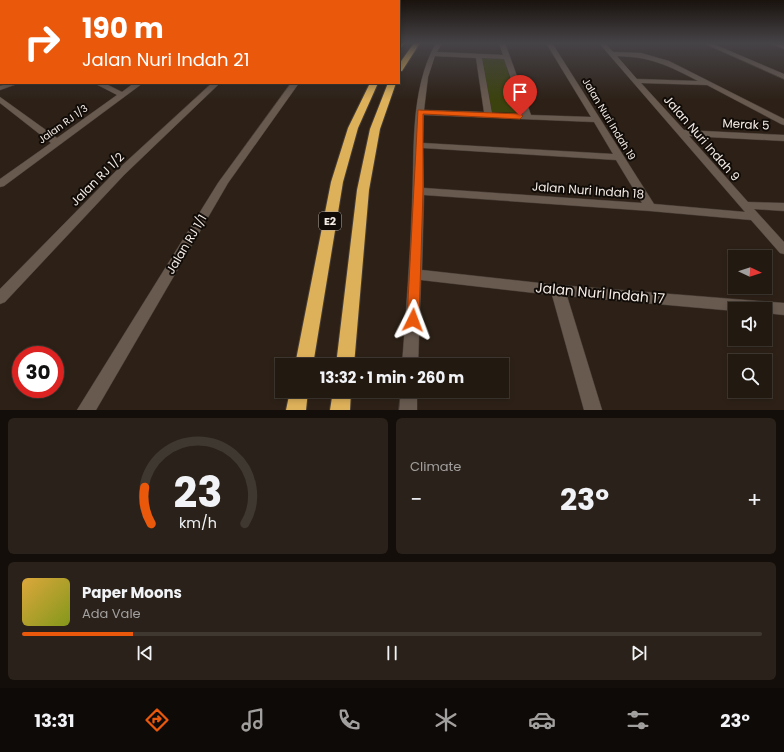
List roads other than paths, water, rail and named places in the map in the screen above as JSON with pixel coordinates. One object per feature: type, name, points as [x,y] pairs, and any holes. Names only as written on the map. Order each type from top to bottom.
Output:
[{"type":"highway","name":"E2","points":[[305,358],[337,182],[353,128],[374,84]]},
{"type":"highway","name":"E2","points":[[346,358],[363,190],[375,129],[392,84]]},
{"type":"highway","points":[[296,410],[298,398]]},
{"type":"highway","points":[[340,410],[341,398]]},
{"type":"street","points":[[410,358],[419,191],[420,112],[426,67],[428,62]]},
{"type":"street","points":[[480,62],[488,115]]},
{"type":"street","points":[[509,62],[528,117]]},
{"type":"street","name":"Jalan Nuri Indah 19","points":[[561,62],[650,207]]},
{"type":"street","name":"Jalan Nuri Indah 9","points":[[619,62],[683,133],[784,250]]},
{"type":"street","points":[[667,62],[784,122]]},
{"type":"street","points":[[750,62],[784,77]]},
{"type":"street","points":[[636,81],[710,84]]},
{"type":"street","points":[[0,88],[12,84]]},
{"type":"street","points":[[100,84],[122,95]]},
{"type":"street","name":"Jalan RJ 1/3","points":[[0,184],[138,84]]},
{"type":"street","name":"Jalan RJ 1/2","points":[[0,298],[120,173],[215,84]]},
{"type":"street","name":"Jalan RJ 1/1","points":[[86,410],[223,183],[294,84]]},
{"type":"street","points":[[0,99],[56,142]]},
{"type":"street","points":[[420,112],[596,120]]},
{"type":"street","name":"Merak 5","points":[[683,133],[784,138]]},
{"type":"street","points":[[419,145],[619,157]]},
{"type":"street","name":"Jalan Nuri Indah 18","points":[[419,191],[650,207],[755,217]]},
{"type":"street","points":[[745,205],[784,207]]},
{"type":"street","name":"Jalan Nuri Indah 17","points":[[415,274],[558,290],[784,309]]},
{"type":"street","points":[[558,290],[593,410]]},
{"type":"street","points":[[408,410],[409,398]]}]
